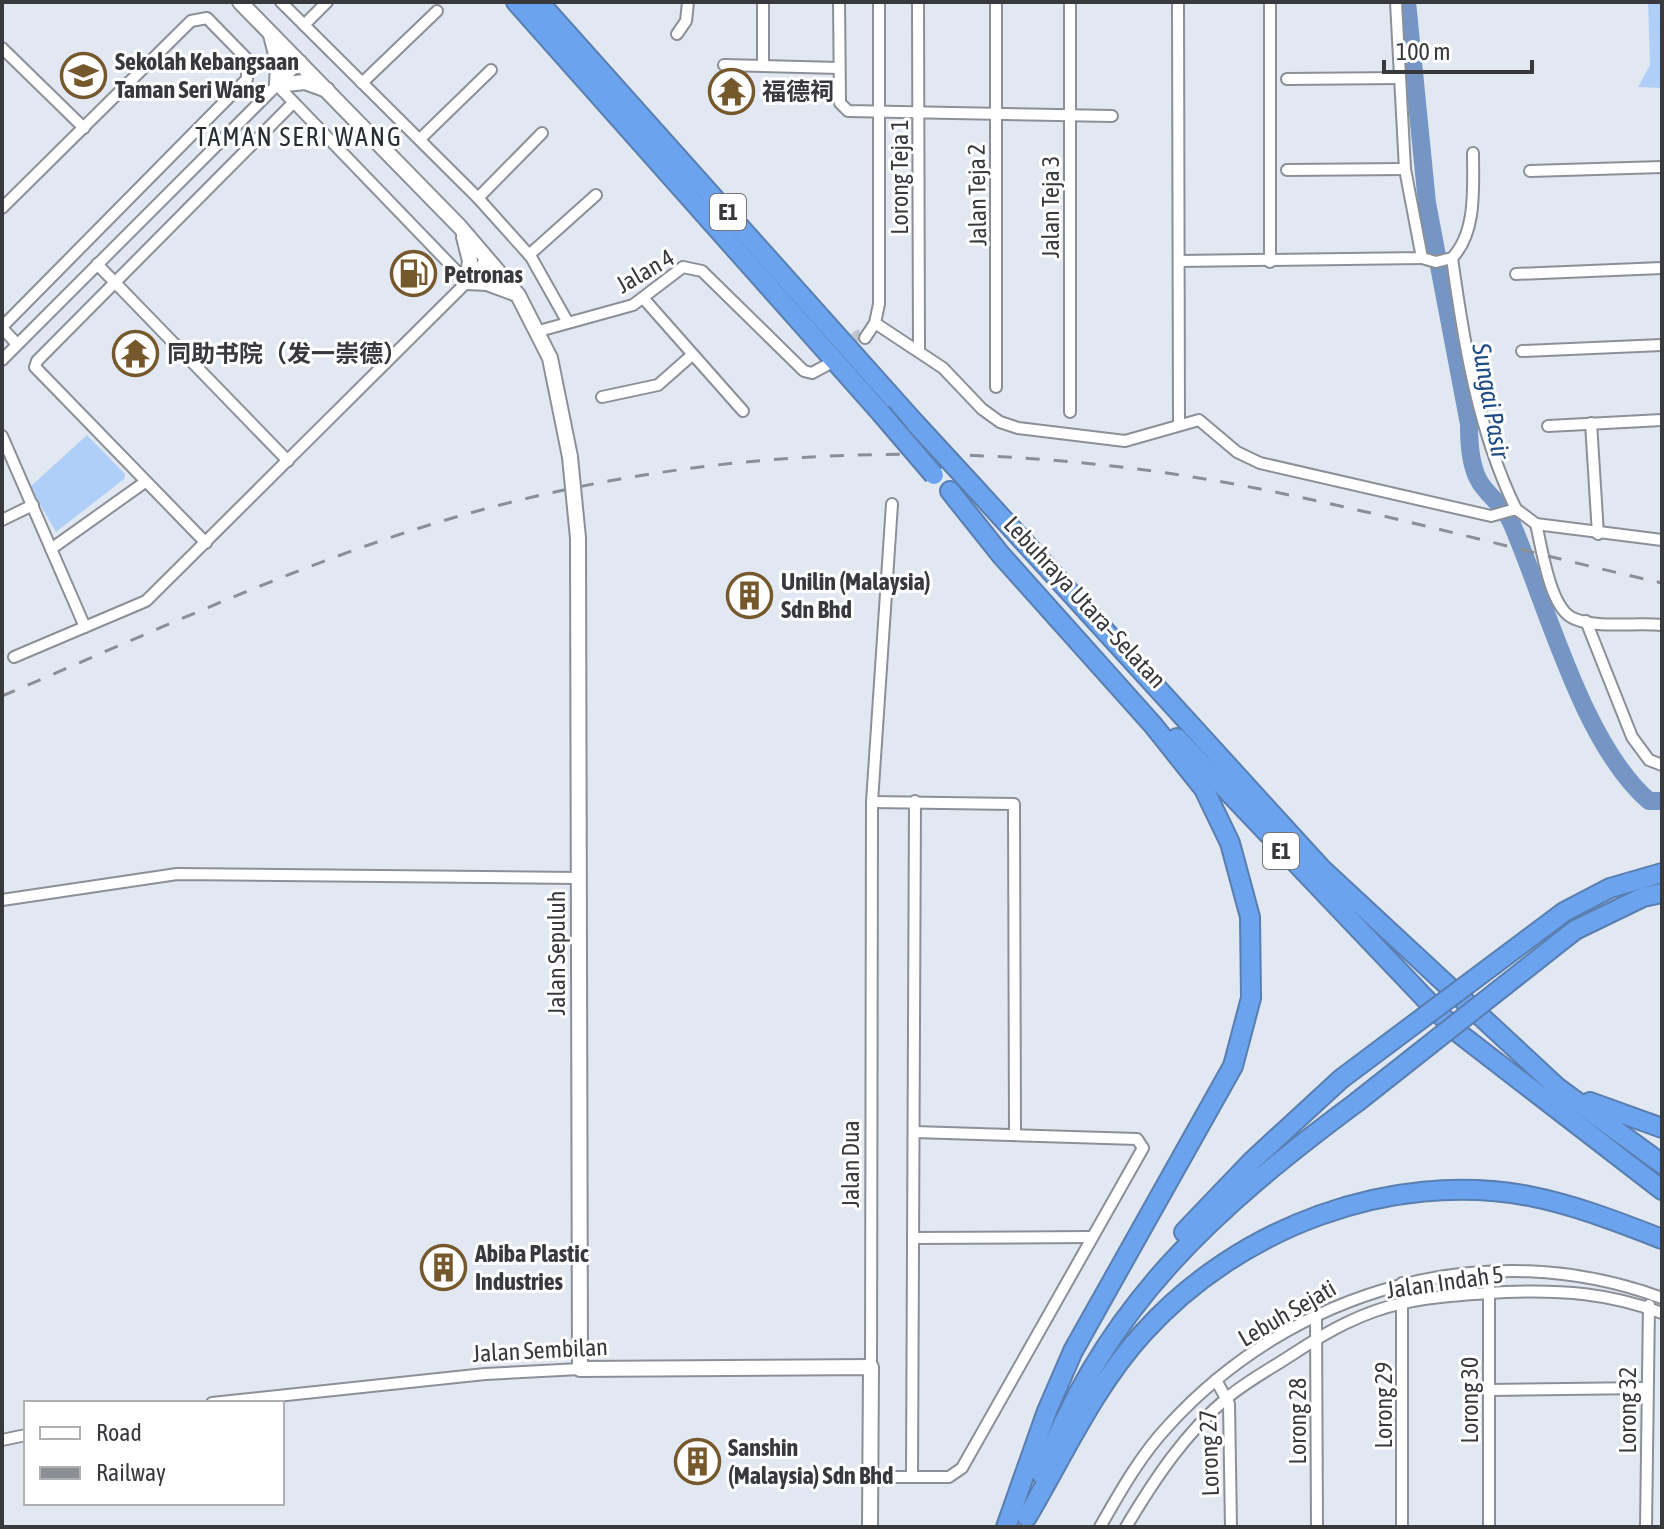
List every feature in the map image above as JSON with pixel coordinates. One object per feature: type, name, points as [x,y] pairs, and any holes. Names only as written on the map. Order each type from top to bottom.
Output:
[{"type":"highway","name":"Lebuhraya Utara–Selatan","points":[[516,2],[934,475],[1302,874],[1456,1031],[1662,1190]]},
{"type":"highway","name":"Lebuhraya Utara–Selatan","points":[[539,2],[915,423],[1321,868],[1558,1088],[1662,1164]]},
{"type":"highway","points":[[950,491],[1001,555],[1153,725],[1204,789],[1230,843],[1250,917],[1251,998],[1233,1066],[1073,1351],[1006,1527]]},
{"type":"highway","points":[[1030,1458],[1111,1316],[1155,1262],[1252,1161],[1341,1079],[1564,912],[1610,888],[1662,873]]},
{"type":"highway","points":[[1025,1522],[1052,1447],[1075,1398],[1118,1326],[1147,1287],[1272,1165],[1575,930],[1632,901],[1662,893]]},
{"type":"highway","points":[[1558,1088],[1634,1121],[1662,1128]]},
{"type":"highway","points":[[1025,1522],[1118,1364],[1143,1332],[1177,1299],[1248,1247],[1316,1216],[1380,1198],[1470,1190],[1557,1202],[1662,1239]]},
{"type":"main road","name":"Jalan Sepuluh","points":[[240,2],[460,227],[518,295],[539,331],[557,387],[570,457],[578,538],[580,1369]]},
{"type":"main road","points":[[269,31],[276,52],[277,85],[305,82],[330,91]]},
{"type":"main road","points":[[460,227],[470,261],[470,280],[518,295]]},
{"type":"main road","name":"Jalan Sembilan","points":[[580,1369],[871,1367]]},
{"type":"main road","name":"Jalan Dua","points":[[870,1527],[871,1367]]},
{"type":"street","points":[[281,2],[478,198],[529,255],[567,321]]},
{"type":"street","points":[[304,25],[327,2]]},
{"type":"street","points":[[677,34],[686,21],[688,2]]},
{"type":"street","points":[[763,2],[763,66]]},
{"type":"street","points":[[839,2],[839,68],[843,109],[879,114],[1112,116]]},
{"type":"street","points":[[879,2],[879,295],[868,331],[919,351],[943,368],[982,409],[1000,422],[1018,428],[1125,441],[1199,420],[1237,452],[1260,463],[1509,512],[1536,524],[1662,540]]},
{"type":"street","name":"Lorong Teja 1","points":[[918,2],[919,351]]},
{"type":"street","name":"Jalan Teja 2","points":[[996,2],[996,387]]},
{"type":"street","name":"Jalan Teja 3","points":[[1070,2],[1070,412]]},
{"type":"street","points":[[1178,2],[1179,425]]},
{"type":"street","points":[[1270,2],[1270,262]]},
{"type":"street","points":[[1396,2],[1405,169],[1422,258]]},
{"type":"street","points":[[362,83],[437,11]]},
{"type":"street","points":[[2,208],[191,21],[207,18],[247,59],[247,79],[2,328],[17,344]]},
{"type":"street","points":[[2,49],[84,128]]},
{"type":"street","points":[[2,360],[301,61]]},
{"type":"street","points":[[724,65],[839,68]]},
{"type":"street","points":[[420,139],[491,70]]},
{"type":"street","points":[[1287,79],[1400,78]]},
{"type":"street","points":[[277,85],[470,280]]},
{"type":"street","points":[[206,543],[35,367],[37,361],[293,103]]},
{"type":"street","points":[[478,198],[542,133]]},
{"type":"street","points":[[1179,261],[1444,260],[1465,241],[1469,225],[1473,153]]},
{"type":"street","points":[[1530,171],[1662,167]]},
{"type":"street","points":[[1287,170],[1405,169]]},
{"type":"street","points":[[529,255],[596,195]]},
{"type":"street","points":[[1444,260],[1480,410],[1509,512]]},
{"type":"street","points":[[14,657],[139,607],[490,262]]},
{"type":"street","points":[[97,264],[288,461]]},
{"type":"street","name":"Jalan 4","points":[[539,331],[622,308],[644,299],[683,267],[696,268],[800,367],[809,373],[823,365]]},
{"type":"street","points":[[1516,274],[1662,268]]},
{"type":"street","points":[[644,299],[743,411]]},
{"type":"street","points":[[1522,351],[1662,345]]},
{"type":"street","points":[[602,397],[658,385],[692,355]]},
{"type":"street","points":[[1548,426],[1662,420]]},
{"type":"street","points":[[1591,423],[1598,534]]},
{"type":"street","points":[[2,436],[85,627]]},
{"type":"street","points":[[51,549],[145,482]]},
{"type":"street","name":"Jalan Dua","points":[[871,1367],[872,802],[892,504]]},
{"type":"street","points":[[2,520],[33,505]]},
{"type":"street","points":[[1536,524],[1560,607],[1575,620],[1662,625]]},
{"type":"street","points":[[1586,621],[1632,737],[1649,760],[1662,765]]},
{"type":"street","points":[[912,1477],[915,801]]},
{"type":"street","points":[[872,802],[1014,804],[1017,812],[1015,1134]]},
{"type":"street","points":[[2,900],[177,874],[578,878]]},
{"type":"street","points":[[871,1477],[949,1477],[962,1468],[1143,1148],[1141,1141],[914,1132]]},
{"type":"street","points":[[913,1238],[1090,1237]]},
{"type":"street","name":"Lebuh Sejati","points":[[1100,1527],[1132,1473],[1168,1427],[1216,1380],[1266,1343],[1336,1304],[1402,1283],[1489,1273],[1598,1277],[1662,1298]]},
{"type":"street","name":"Lorong 30","points":[[1489,1273],[1489,1527]]},
{"type":"street","name":"Lorong 29","points":[[1402,1283],[1402,1527]]},
{"type":"street","name":"Jalan Indah 5","points":[[1126,1527],[1183,1442],[1228,1397],[1337,1325],[1403,1303],[1489,1293],[1559,1291],[1594,1294],[1662,1313]]},
{"type":"street","name":"Lorong 32","points":[[1646,1527],[1651,1294]]},
{"type":"street","name":"Lorong 28","points":[[1316,1315],[1317,1527]]},
{"type":"street","name":"Jalan Sembilan","points":[[231,1401],[485,1374],[580,1369]]},
{"type":"street","name":"Lorong 27","points":[[1216,1380],[1228,1397],[1231,1527]]},
{"type":"street","points":[[1490,1390],[1647,1388]]},
{"type":"street","points":[[2,1440],[24,1435]]},
{"type":"shaded area","points":[[1648,2],[1662,2],[1662,88],[1638,87],[1650,65]]},
{"type":"shaded area","points":[[87,435],[125,474],[124,479],[56,532],[30,487]]},
{"type":"waterway","name":"Sungai Pasir","points":[[1407,2],[1427,203],[1469,424],[1474,471],[1511,522],[1568,670],[1604,744],[1625,776],[1649,801],[1662,801]]},
{"type":"tunnel","points":[[842,347],[861,333]]},
{"type":"railway","points":[[2,696],[255,588],[450,519],[604,482],[694,468],[784,459],[965,455],[1055,460],[1145,470],[1342,506],[1662,583]]},
{"type":"place","name":"Sekolah Kebangsaan Taman Seri Wang","points":[[84,75]]},
{"type":"place","name":"福德祠","points":[[731,91]]},
{"type":"place","name":"Petronas","points":[[413,274]]},
{"type":"place","name":"同助书院（发一崇德）","points":[[136,353]]},
{"type":"place","name":"Unilin (Malaysia) Sdn Bhd","points":[[750,595]]},
{"type":"place","name":"Abiba Plastic Industries","points":[[444,1267]]},
{"type":"place","name":"Sanshin (Malaysia) Sdn Bhd","points":[[697,1461]]},
{"type":"district","name":"TAMAN SERI WANG","points":[[299,137]]}]
